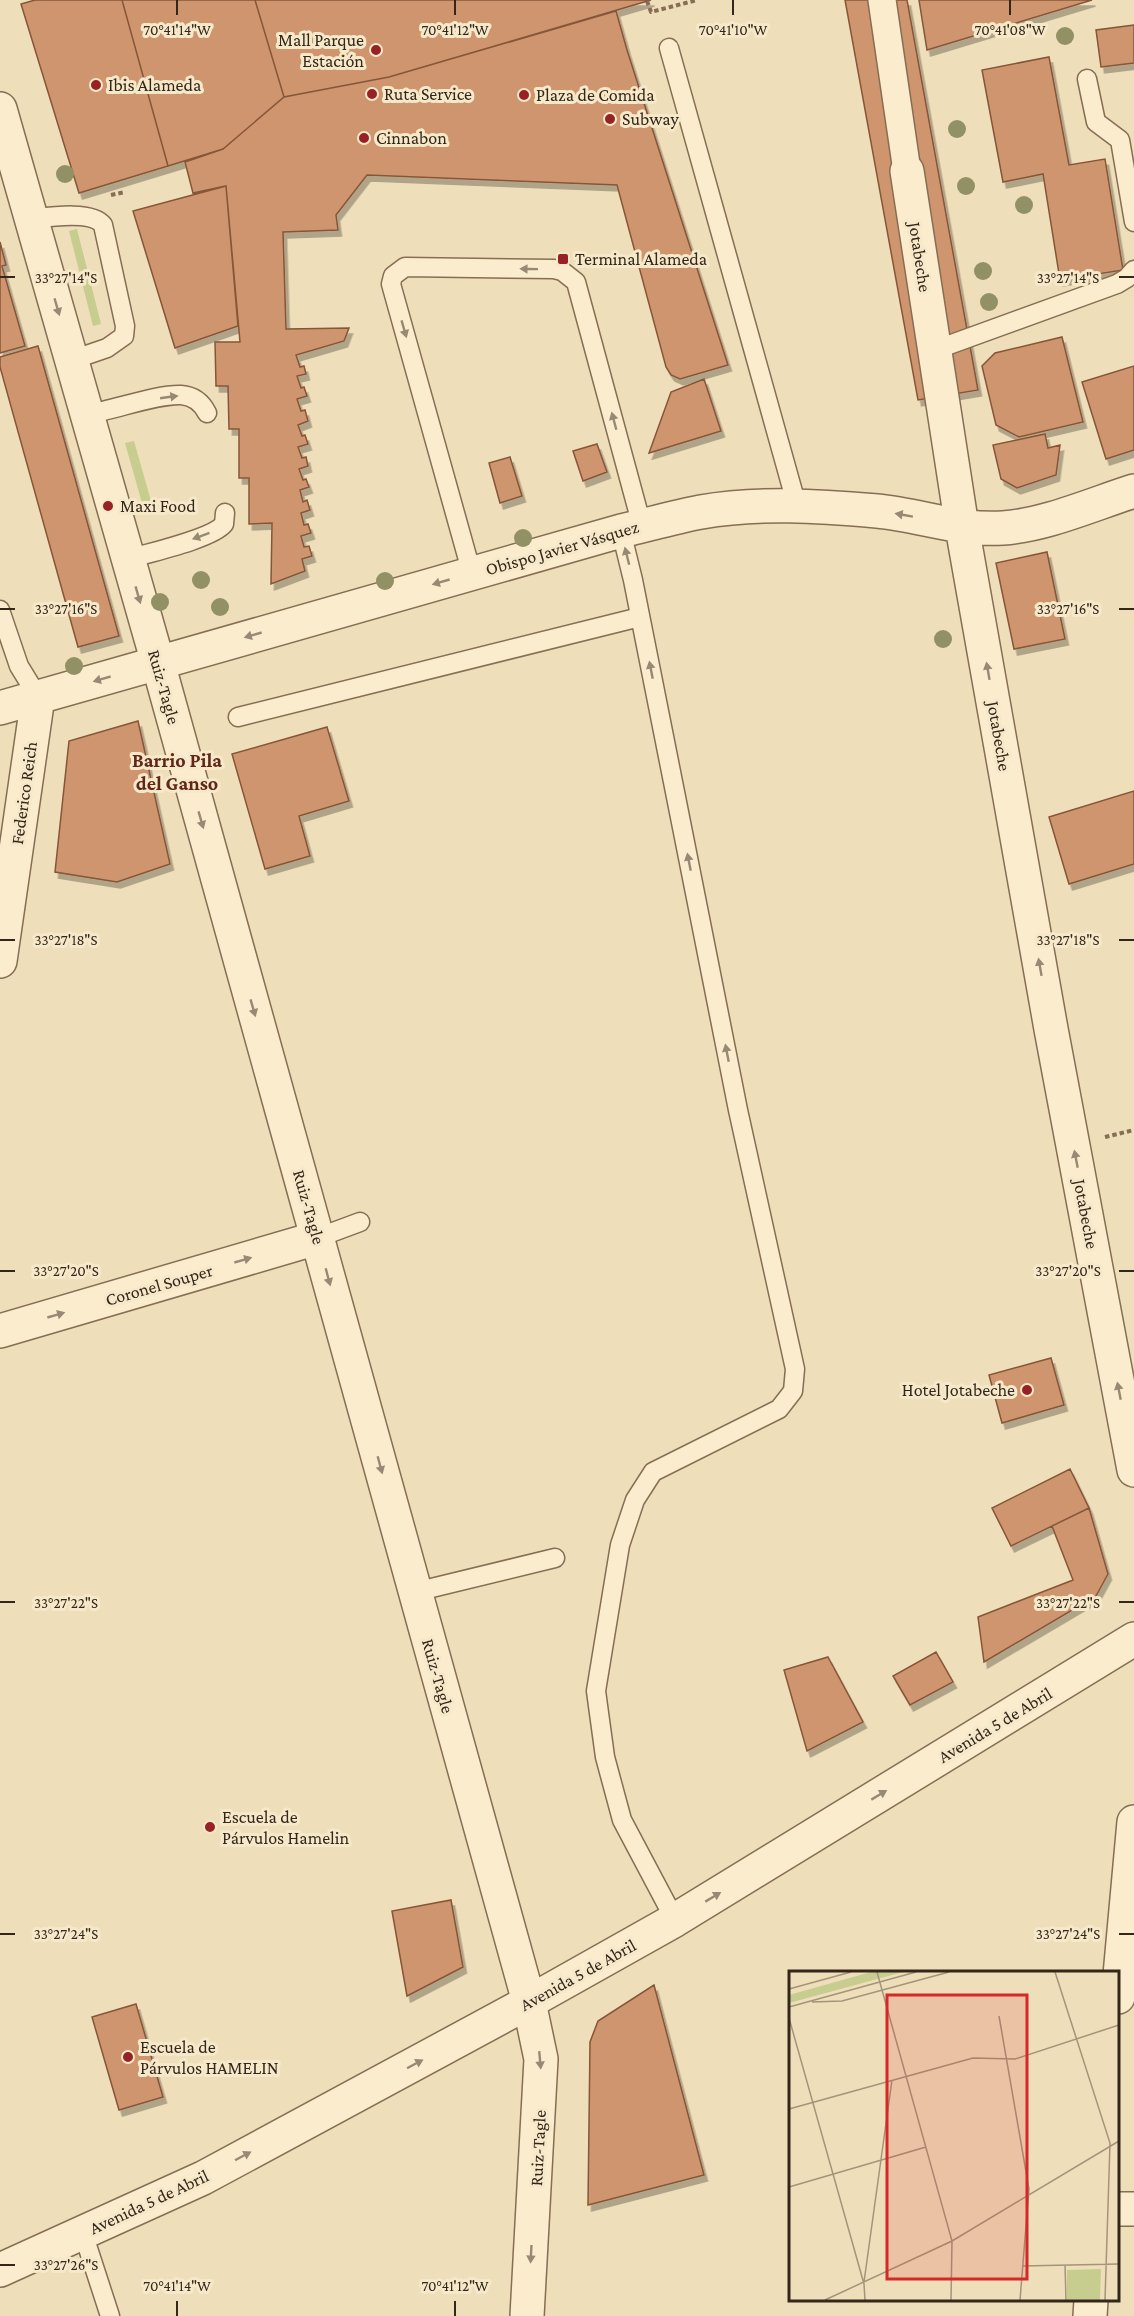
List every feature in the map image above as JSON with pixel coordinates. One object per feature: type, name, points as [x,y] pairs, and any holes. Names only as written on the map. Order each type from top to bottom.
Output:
[{"type":"street","name":"Jotabeche","points":[[882,0],[962,527],[1134,1470]]},
{"type":"street","name":"Ruiz-Tagle","points":[[0,109],[6,162],[31,219],[88,414],[529,2002],[541,2059],[527,2316]]},
{"type":"street","name":"Obispo Javier Vásquez","points":[[0,708],[631,528],[700,512],[767,506],[796,506],[880,511],[962,527],[1005,528],[1035,522],[1134,491]]},
{"type":"street","name":"Federico Reich","points":[[0,961],[38,697]]},
{"type":"street","name":"Coronel Souper","points":[[0,1331],[317,1238]]},
{"type":"street","name":"Avenida 5 de Abril","points":[[0,2270],[203,2178],[529,2002],[675,1920],[1134,1640]]},
{"type":"street","points":[[1119,1986],[1134,1822]]},
{"type":"street","points":[[1119,2210],[1134,2209]]},
{"type":"street","points":[[1090,2316],[1091,2301]]},
{"type":"lane","points":[[669,48],[796,506]]},
{"type":"lane","points":[[1087,79],[1096,122],[1120,140],[1134,222]]},
{"type":"lane","points":[[31,219],[59,216],[93,218],[103,225],[125,326],[124,336],[107,348],[72,360]]},
{"type":"lane","points":[[472,574],[391,285],[393,276],[405,267],[562,271],[576,282],[631,528],[640,617],[738,1110],[795,1369],[793,1391],[779,1408],[653,1472],[635,1500],[620,1545],[596,1691],[605,1757],[622,1820],[675,1920]]},
{"type":"lane","points":[[934,350],[1117,285],[1134,270]]},
{"type":"lane","points":[[88,414],[183,395],[194,398],[203,405],[207,413]]},
{"type":"lane","points":[[128,559],[166,549],[216,531],[224,524],[225,513]]},
{"type":"lane","points":[[238,717],[640,617]]},
{"type":"lane","points":[[2,620],[19,666],[38,697]]},
{"type":"lane","points":[[317,1238],[360,1222]]},
{"type":"lane","points":[[415,1592],[555,1558]]},
{"type":"lane","points":[[83,2233],[110,2316]]},
{"type":"path","points":[[647,1],[651,12],[697,0]]},
{"type":"green space","points":[[77,229],[101,324],[93,326],[69,231]]},
{"type":"green space","points":[[134,441],[153,508],[144,510],[125,443]]},
{"type":"building","name":"Ibis Alameda","points":[[35,0],[122,0],[168,166],[79,193],[21,4]]},
{"type":"building","points":[[122,0],[255,0],[284,97],[223,149],[168,166]]},
{"type":"building","name":"Mall Parque Estación","points":[[255,0],[651,0],[389,77],[284,97]]},
{"type":"building","points":[[845,0],[907,0],[978,390],[918,400]]},
{"type":"building","points":[[919,0],[1092,0],[927,50]]},
{"type":"building","points":[[616,11],[728,365],[680,379],[671,375],[666,367],[617,185],[367,175],[336,215],[338,230],[283,232],[286,329],[349,328],[344,341],[296,355],[300,367],[304,366],[306,374],[297,376],[307,396],[297,399],[301,411],[305,410],[308,421],[298,425],[308,444],[298,447],[302,458],[306,457],[308,466],[299,469],[303,480],[306,479],[309,487],[300,490],[303,502],[307,500],[310,510],[301,513],[304,525],[308,524],[311,533],[301,536],[304,547],[309,546],[312,556],[302,559],[305,571],[271,584],[272,523],[249,524],[249,478],[239,478],[239,429],[229,429],[228,386],[216,386],[215,342],[240,342],[226,186],[193,193],[185,162],[223,149],[284,97],[389,77]]},
{"type":"building","points":[[1134,25],[1134,63],[1101,67],[1096,30]]},
{"type":"building","points":[[1049,57],[1069,165],[1105,159],[1123,270],[1060,280],[1043,174],[1003,182],[982,70]]},
{"type":"building","points":[[226,186],[238,326],[175,348],[133,211]]},
{"type":"building","points":[[0,242],[6,265],[2,266],[25,346],[0,353]]},
{"type":"building","points":[[1062,337],[1083,422],[1019,437],[996,425],[982,366],[995,353]]},
{"type":"building","points":[[38,346],[119,636],[78,647],[0,367],[0,357]]},
{"type":"building","points":[[1134,366],[1134,450],[1106,459],[1082,382]]},
{"type":"building","points":[[704,379],[721,431],[649,453],[671,392]]},
{"type":"building","points":[[1045,434],[1048,448],[1060,445],[1056,475],[1017,488],[1001,479],[993,445]]},
{"type":"building","points":[[597,444],[607,472],[583,481],[573,451]]},
{"type":"building","points":[[510,457],[522,496],[500,503],[489,463]]},
{"type":"building","points":[[1047,552],[1065,639],[1014,649],[996,563]]},
{"type":"building","points":[[138,721],[170,864],[117,882],[55,872],[69,741]]},
{"type":"building","points":[[327,727],[349,801],[299,816],[310,856],[265,869],[232,754]]},
{"type":"building","points":[[1134,791],[1134,864],[1069,884],[1049,817]]},
{"type":"building","name":"Hotel Jotabeche","points":[[1051,1358],[1064,1405],[1002,1423],[989,1375]]},
{"type":"building","points":[[1070,1469],[1089,1508],[1011,1546],[992,1508]]},
{"type":"building","points":[[1089,1508],[1108,1574],[1096,1596],[984,1662],[978,1617],[1073,1580],[1052,1526]]},
{"type":"building","points":[[936,1652],[953,1682],[910,1705],[893,1676]]},
{"type":"building","points":[[828,1657],[863,1722],[807,1751],[784,1670]]},
{"type":"building","points":[[451,1900],[463,1967],[407,1996],[392,1911]]},
{"type":"building","points":[[654,1985],[704,2175],[588,2205],[590,2042],[598,2021]]},
{"type":"building","name":"Escuela de Párvulos HAMELIN","points":[[136,2004],[163,2097],[119,2110],[92,2017]]},
{"type":"place","name":"Mall Parque Estación","points":[[376,50]]},
{"type":"place","name":"Ibis Alameda","points":[[96,85]]},
{"type":"place","name":"Ruta Service","points":[[372,94]]},
{"type":"place","name":"Plaza de Comida","points":[[524,95]]},
{"type":"place","name":"Subway","points":[[610,119]]},
{"type":"place","name":"Cinnabon","points":[[364,138]]},
{"type":"place","name":"Terminal Alameda","points":[[563,259]]},
{"type":"place","name":"Maxi Food","points":[[108,506]]},
{"type":"place","name":"Hotel Jotabeche","points":[[1027,1390]]},
{"type":"place","name":"Escuela de Párvulos Hamelin","points":[[210,1827]]},
{"type":"place","name":"Escuela de Párvulos HAMELIN","points":[[128,2057]]},
{"type":"district","name":"Barrio Pila del Ganso","points":[[177,772]]}]
